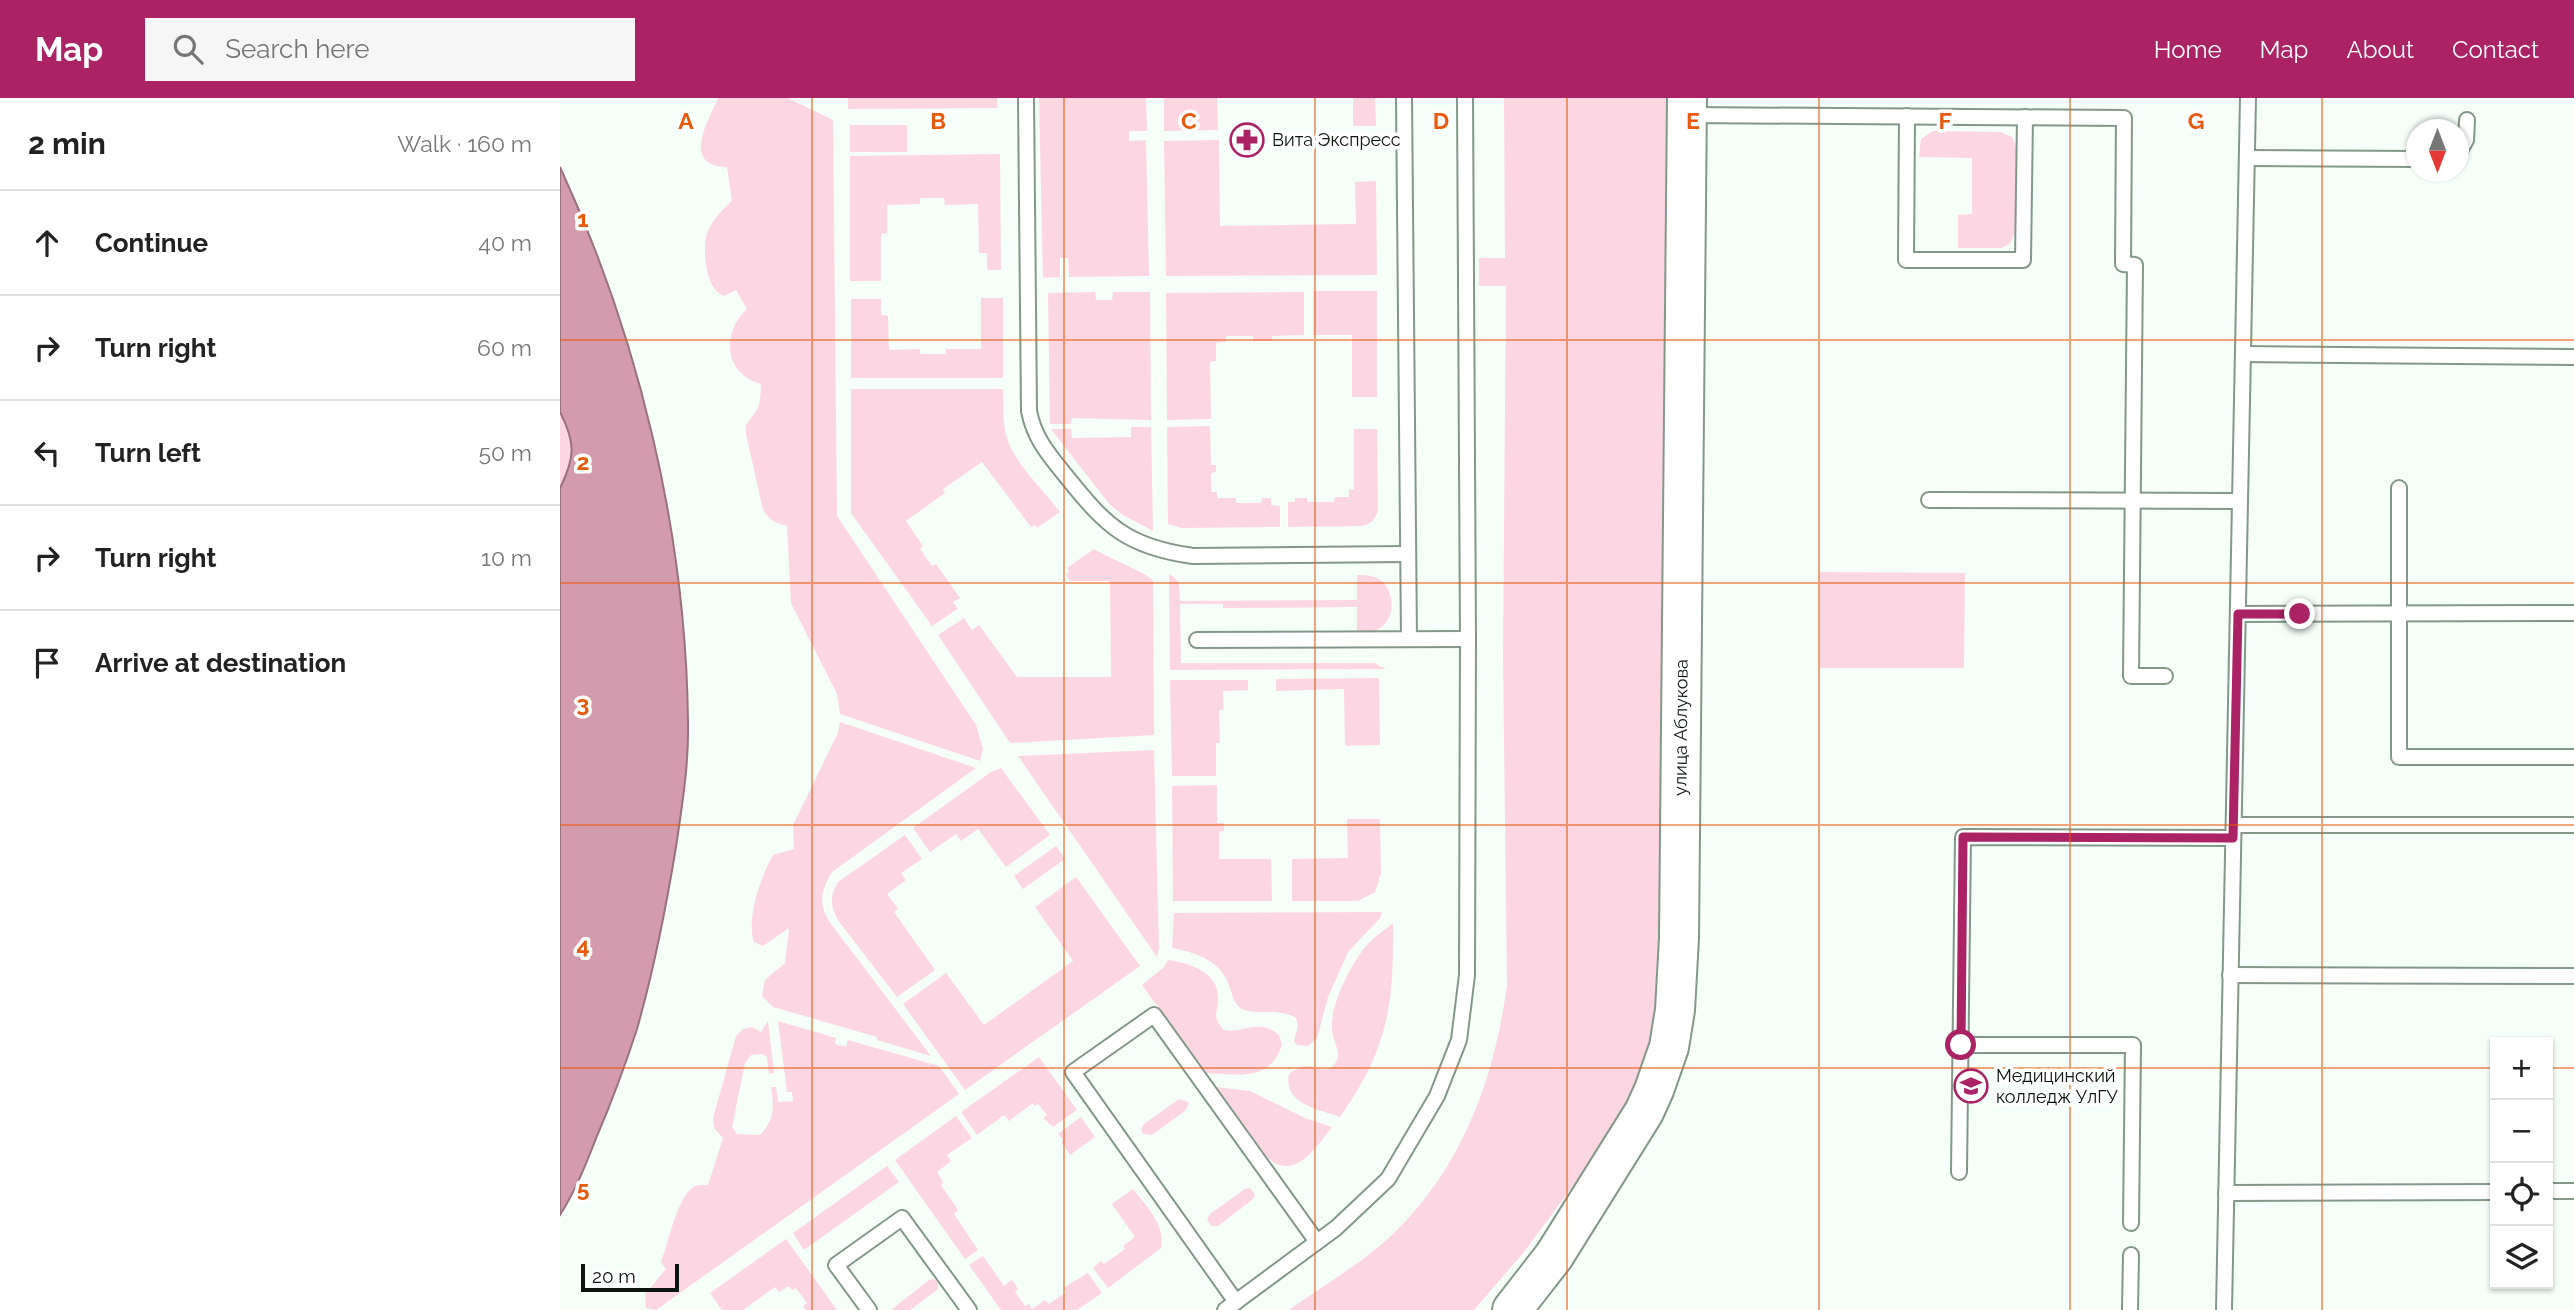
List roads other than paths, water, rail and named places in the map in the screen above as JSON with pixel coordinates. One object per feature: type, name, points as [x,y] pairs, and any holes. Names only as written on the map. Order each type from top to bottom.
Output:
[{"type":"street","name":"улица Аблукова","points":[[1513,1310],[1554,1256],[1644,1112],[1662,1070],[1675,1010],[1679,938],[1687,106]]},
{"type":"lane","points":[[1026,98],[1029,411],[1035,436],[1090,506],[1105,522],[1127,537],[1162,552],[1193,556],[1408,554]]},
{"type":"lane","points":[[1404,98],[1409,639]]},
{"type":"lane","points":[[1317,1242],[1154,1015],[1073,1072],[1231,1306],[1336,1228],[1388,1180],[1437,1096],[1459,1040],[1467,975],[1465,98]]},
{"type":"lane","points":[[2224,1310],[2248,98]]},
{"type":"lane","points":[[1687,106],[1908,116],[2124,118],[2123,264],[2135,265],[2131,676],[2165,676]]},
{"type":"lane","points":[[1908,116],[1906,260],[2023,261],[2025,117]]},
{"type":"lane","points":[[2247,158],[2406,159]]},
{"type":"lane","points":[[2243,354],[2574,357]]},
{"type":"lane","points":[[2399,488],[2399,757],[2574,757]]},
{"type":"lane","points":[[1929,499],[2240,501]]},
{"type":"lane","points":[[2238,614],[2574,613]]},
{"type":"lane","points":[[1198,640],[1468,639]]},
{"type":"lane","points":[[1959,1172],[1963,837],[2574,825]]},
{"type":"lane","points":[[2230,975],[2574,976]]},
{"type":"lane","points":[[1961,1045],[2133,1045],[2131,1223]]},
{"type":"lane","points":[[2553,1191],[2574,1191]]},
{"type":"lane","points":[[2226,1193],[2490,1192]]},
{"type":"lane","points":[[869,1310],[836,1265],[902,1218],[969,1310]]},
{"type":"lane","points":[[2130,1310],[2131,1255]]},
{"type":"place","name":"Вита Экспресс","points":[[1247,140]]},
{"type":"place","name":"Медицинский колледж УлГУ","points":[[1971,1086]]}]
